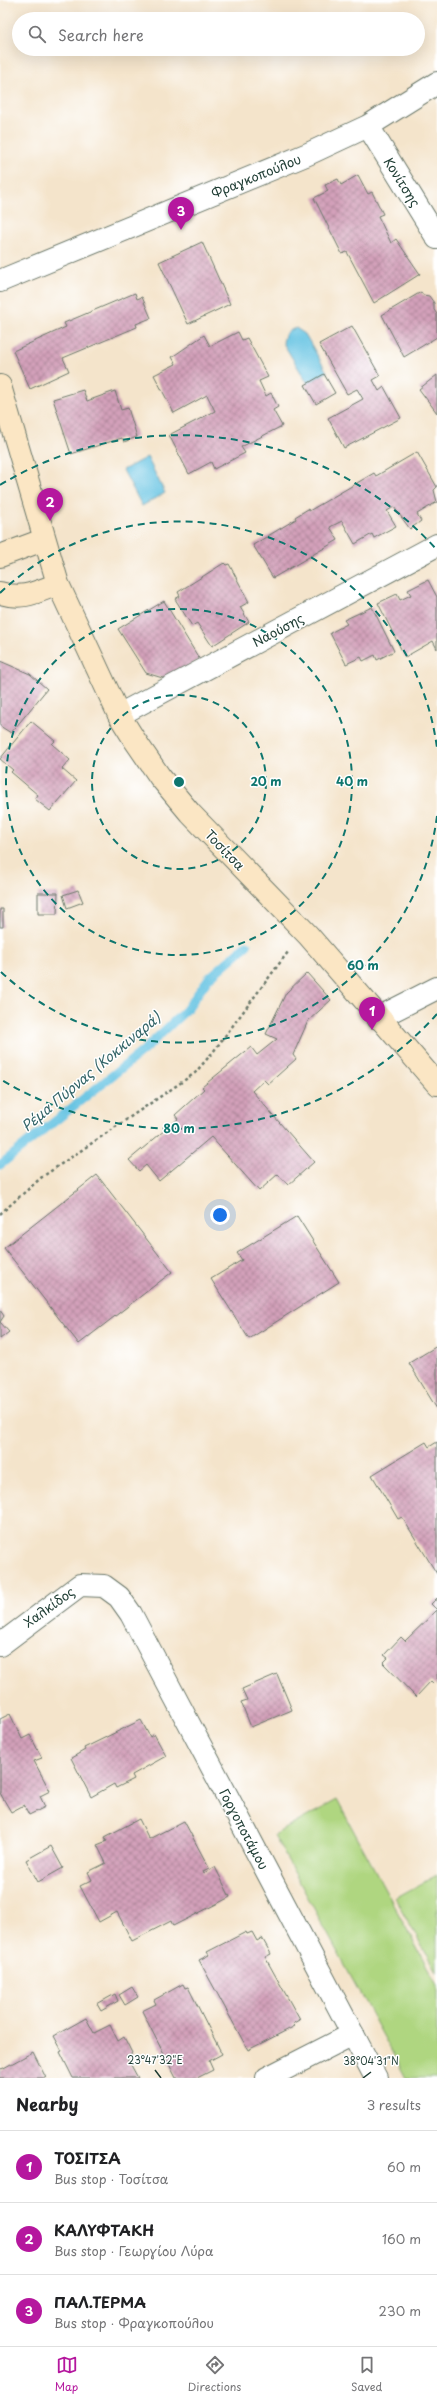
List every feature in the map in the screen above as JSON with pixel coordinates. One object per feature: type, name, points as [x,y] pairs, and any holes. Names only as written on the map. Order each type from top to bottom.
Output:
[{"type":"main road","name":"Τοσίτσα","points":[[0,386],[43,540],[58,584],[119,715],[160,777],[190,812],[308,935],[378,1018],[437,1084]]},
{"type":"main road","points":[[0,556],[43,540]]},
{"type":"main road","points":[[0,593],[14,597],[26,596],[58,584]]},
{"type":"street","name":"Φραγκοπούλου","points":[[0,281],[308,154],[368,126],[437,83]]},
{"type":"street","name":"Κονίτσης","points":[[368,126],[437,238]]},
{"type":"street","name":"Ναούσης","points":[[119,715],[437,545]]},
{"type":"street","points":[[378,1018],[437,988]]},
{"type":"street","name":"Χαλκίδος","points":[[0,1644],[80,1585],[104,1586]]},
{"type":"street","name":"Γοργοποτάμου","points":[[104,1586],[119,1597],[131,1614],[376,2078]]},
{"type":"street","points":[[267,2078],[353,2034]]},
{"type":"path","points":[[0,1214],[42,1176],[195,1073],[213,1052],[276,966],[308,935]]},
{"type":"green space","points":[[337,1800],[437,1985],[437,2078],[406,2078],[274,1835]]},
{"type":"green space","points":[[437,1875],[437,1973],[395,1898]]},
{"type":"water","points":[[296,328],[305,334],[327,372],[308,384],[283,343],[286,333]]},
{"type":"water","points":[[147,457],[165,493],[142,506],[123,470]]},
{"type":"building","points":[[358,175],[368,194],[372,192],[383,214],[378,216],[391,243],[396,239],[420,274],[374,303],[347,252],[342,254],[314,198],[328,191],[325,185],[338,179],[341,185]]},
{"type":"building","points":[[202,242],[230,304],[188,324],[159,262]]},
{"type":"building","points":[[421,292],[423,295],[429,296],[434,303],[434,310],[437,314],[437,337],[404,357],[382,315]]},
{"type":"building","points":[[135,293],[137,299],[142,297],[151,318],[136,324],[137,327],[63,358],[69,371],[30,389],[13,351],[66,327],[64,323]]},
{"type":"building","points":[[352,326],[380,376],[373,380],[379,391],[384,387],[401,418],[344,448],[328,418],[363,399],[357,389],[347,394],[319,344]]},
{"type":"building","points":[[238,332],[242,340],[247,338],[268,377],[259,381],[266,396],[271,393],[278,407],[273,410],[282,426],[241,447],[245,453],[214,469],[211,462],[189,474],[169,435],[215,411],[207,395],[174,413],[154,375],[176,364],[172,357],[204,335],[210,346]]},
{"type":"building","points":[[324,374],[335,393],[316,404],[305,385]]},
{"type":"building","points":[[437,375],[437,413],[419,389]]},
{"type":"building","points":[[83,390],[87,401],[115,391],[121,410],[128,408],[137,437],[124,442],[122,438],[71,454],[53,399]]},
{"type":"building","points":[[417,452],[437,487],[434,490],[437,502],[417,514],[421,521],[410,529],[394,507],[387,511],[396,526],[374,538],[372,534],[355,544],[342,521],[330,527],[338,540],[273,578],[253,545],[296,519],[295,517],[308,509],[309,511],[374,473],[376,476]]},
{"type":"building","points":[[224,563],[226,565],[229,564],[249,602],[240,607],[249,622],[212,646],[197,623],[192,626],[175,599],[180,596],[178,592]]},
{"type":"building","points":[[428,580],[437,597],[437,649],[433,641],[405,657],[378,603],[397,594],[400,600],[411,595],[408,590]]},
{"type":"building","points":[[164,601],[200,660],[166,679],[146,673],[118,629]]},
{"type":"building","points":[[372,607],[394,651],[377,660],[375,655],[363,661],[361,657],[346,664],[330,633],[347,624],[344,620]]},
{"type":"building","points":[[0,661],[30,674],[47,689],[11,733],[0,726]]},
{"type":"building","points":[[31,721],[55,741],[52,744],[70,760],[62,769],[76,781],[50,811],[35,799],[38,795],[11,772],[13,770],[0,759]]},
{"type":"building","points":[[78,890],[83,902],[67,908],[63,895]]},
{"type":"building","points":[[38,893],[58,893],[57,914],[38,914]]},
{"type":"building","points":[[0,909],[3,909],[3,927],[0,927]]},
{"type":"building","points":[[307,973],[331,1000],[308,1021],[293,1055],[296,1059],[268,1084],[264,1080],[252,1091],[314,1162],[288,1185],[278,1174],[259,1191],[211,1137],[159,1181],[146,1165],[139,1171],[129,1160],[178,1119],[175,1115],[204,1089],[202,1087],[251,1047],[257,1055],[277,1039],[266,1034],[286,993]]},
{"type":"building","points":[[97,1175],[172,1272],[79,1344],[4,1248]]},
{"type":"building","points":[[297,1216],[339,1282],[249,1339],[211,1279],[242,1260],[237,1253]]},
{"type":"building","points":[[0,1310],[4,1316],[0,1322]]},
{"type":"building","points":[[0,1322],[9,1332],[0,1339]]},
{"type":"building","points":[[437,1346],[437,1409],[409,1363]]},
{"type":"building","points":[[426,1442],[429,1447],[437,1442],[437,1574],[402,1517],[398,1519],[372,1475]]},
{"type":"building","points":[[437,1598],[437,1610],[431,1604]]},
{"type":"building","points":[[437,1610],[437,1683],[435,1685],[431,1681],[416,1697],[383,1663],[388,1658],[384,1655],[401,1637],[405,1641]]},
{"type":"building","points":[[277,1674],[292,1710],[251,1727],[241,1702],[247,1700],[242,1689]]},
{"type":"building","points":[[10,1714],[22,1739],[30,1735],[42,1758],[34,1761],[50,1791],[40,1796],[45,1807],[29,1815],[24,1805],[11,1812],[0,1793],[0,1719]]},
{"type":"building","points":[[141,1720],[150,1737],[154,1734],[166,1756],[132,1775],[134,1779],[116,1788],[114,1784],[91,1797],[71,1758],[85,1750],[84,1748]]},
{"type":"building","points":[[139,1819],[149,1839],[184,1821],[209,1868],[203,1871],[204,1873],[215,1867],[230,1897],[173,1926],[171,1921],[132,1941],[117,1912],[99,1922],[80,1886],[92,1880],[88,1872],[106,1863],[97,1845],[107,1841],[105,1837]]},
{"type":"building","points":[[51,1846],[63,1868],[38,1882],[26,1860]]},
{"type":"building","points":[[246,1932],[247,1934],[252,1932],[257,1941],[262,1938],[271,1954],[265,1957],[300,2020],[293,2024],[295,2026],[248,2050],[199,1960],[209,1955],[207,1952]]},
{"type":"building","points":[[183,1984],[185,1988],[188,1987],[222,2054],[209,2061],[213,2070],[197,2078],[176,2078],[142,2011],[156,2004],[154,2000]]},
{"type":"building","points":[[132,1987],[138,1997],[125,2005],[119,1995]]},
{"type":"building","points":[[115,1994],[118,2001],[101,2011],[97,2004]]},
{"type":"building","points":[[86,2018],[94,2033],[110,2025],[118,2041],[124,2037],[132,2053],[126,2056],[138,2078],[73,2078],[54,2036]]},
{"type":"building","points":[[33,2052],[46,2078],[0,2078],[0,2070]]},
{"type":"waterway","name":"Ρέμα Πύρνας (Κοκκιναρά)","points":[[0,1165],[143,1051],[186,1010],[209,978],[247,945]]},
{"type":"place","name":"ΠΑΛ.ΤΕΡΜΑ","points":[[181,230]]},
{"type":"place","name":"ΚΑΛΥΦΤΑΚΗ","points":[[50,521]]},
{"type":"place","name":"ΤΟΣΙΤΣΑ","points":[[372,1030]]}]
